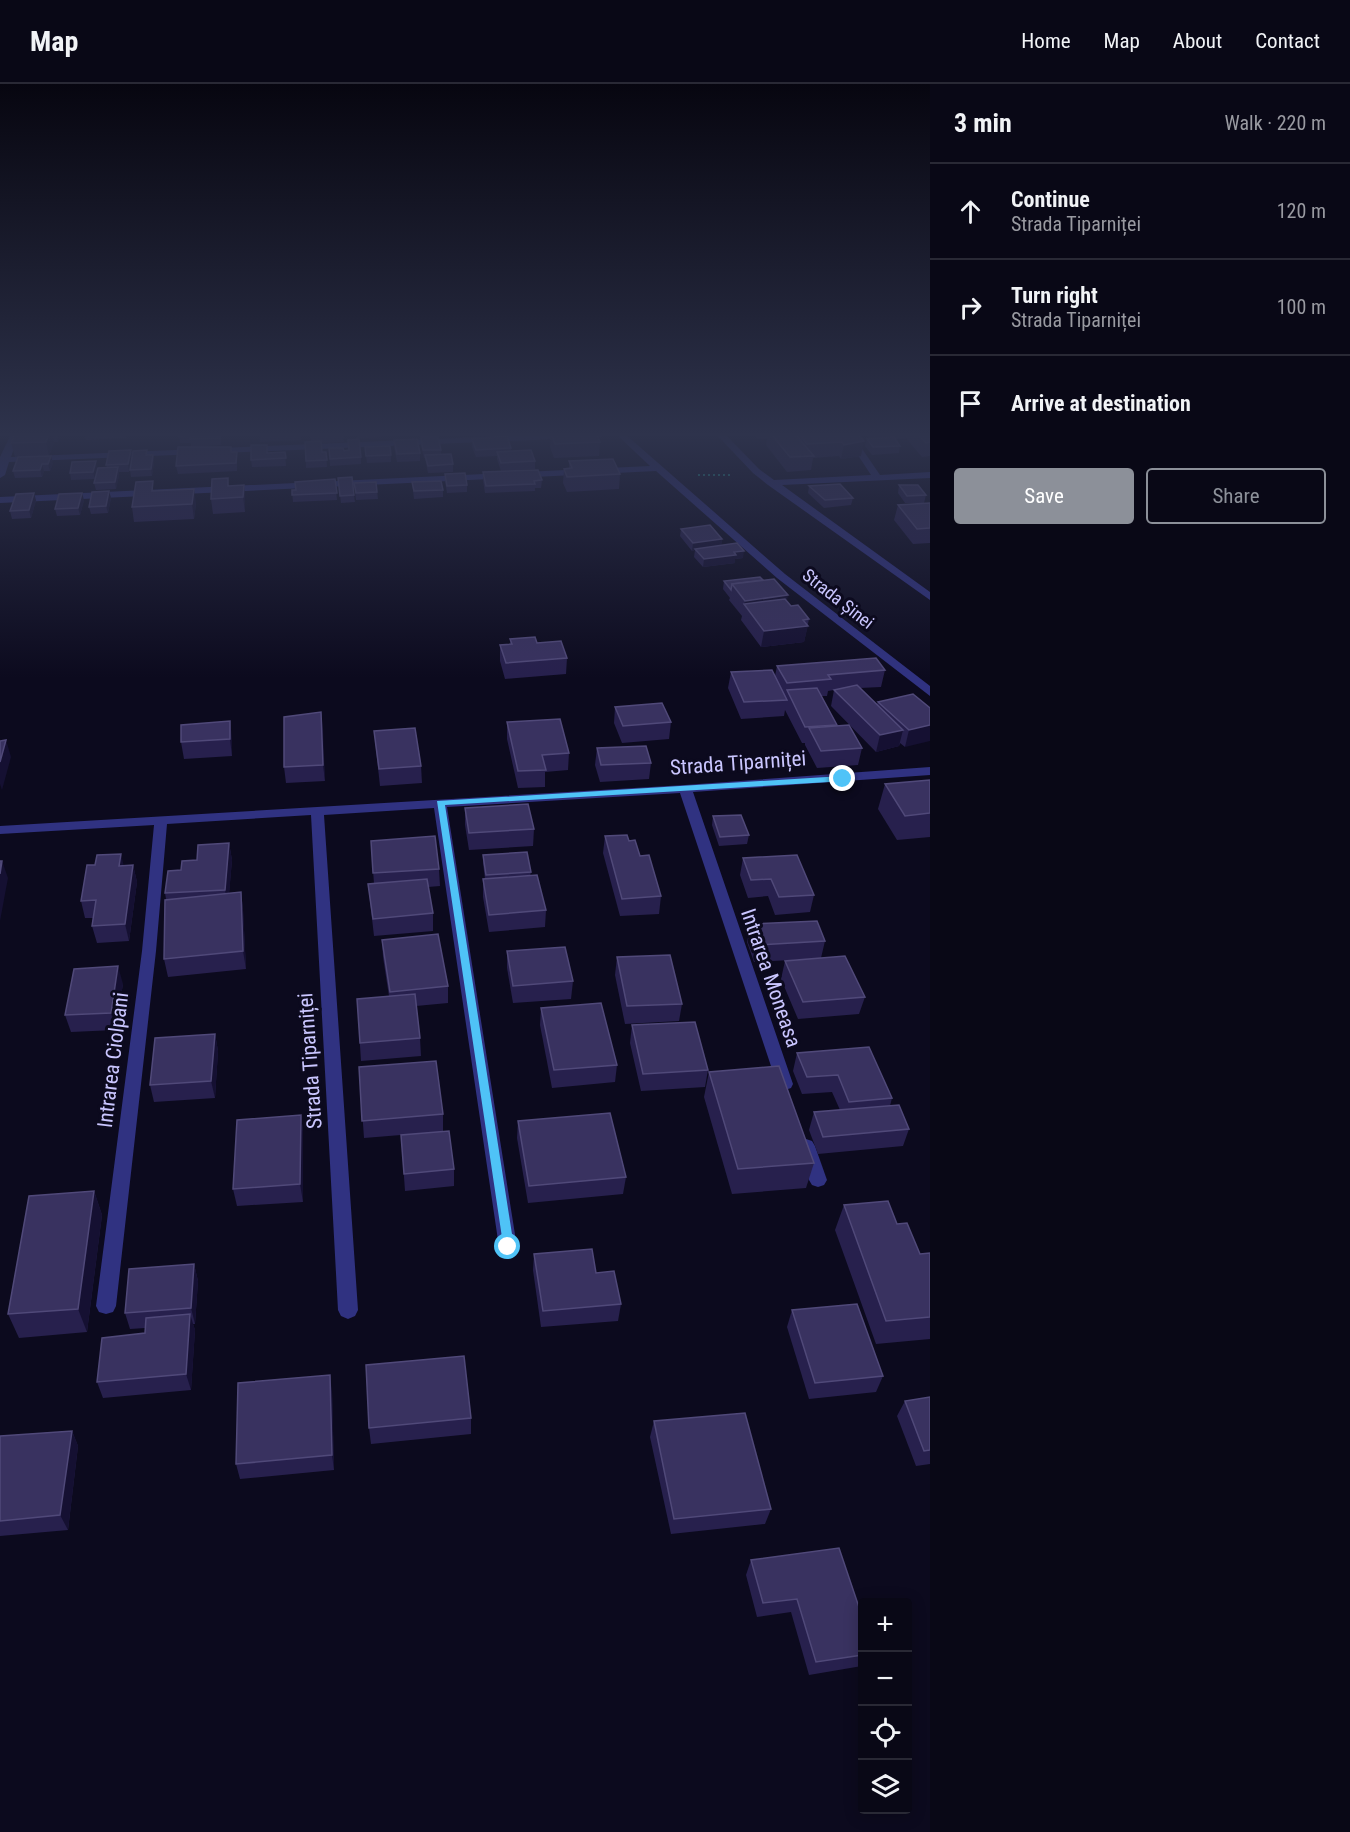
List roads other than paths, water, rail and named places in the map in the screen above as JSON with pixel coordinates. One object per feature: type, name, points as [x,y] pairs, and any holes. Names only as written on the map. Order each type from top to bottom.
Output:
[{"type":"street","name":"Strada Șinei","points":[[711,516],[781,576],[930,692]]},
{"type":"street","points":[[816,516],[930,597]]},
{"type":"street","name":"Strada Tiparniței","points":[[0,830],[685,789],[930,771]]},
{"type":"street","name":"Intrarea Moneasa","points":[[685,789],[791,1102]]},
{"type":"street","points":[[440,803],[508,1247]]},
{"type":"street","name":"Strada Tiparniței","points":[[317,810],[348,1310]]},
{"type":"street","name":"Intrarea Ciolpani","points":[[105,1306],[149,951],[161,820]]},
{"type":"street","points":[[803,1136],[818,1180]]}]
